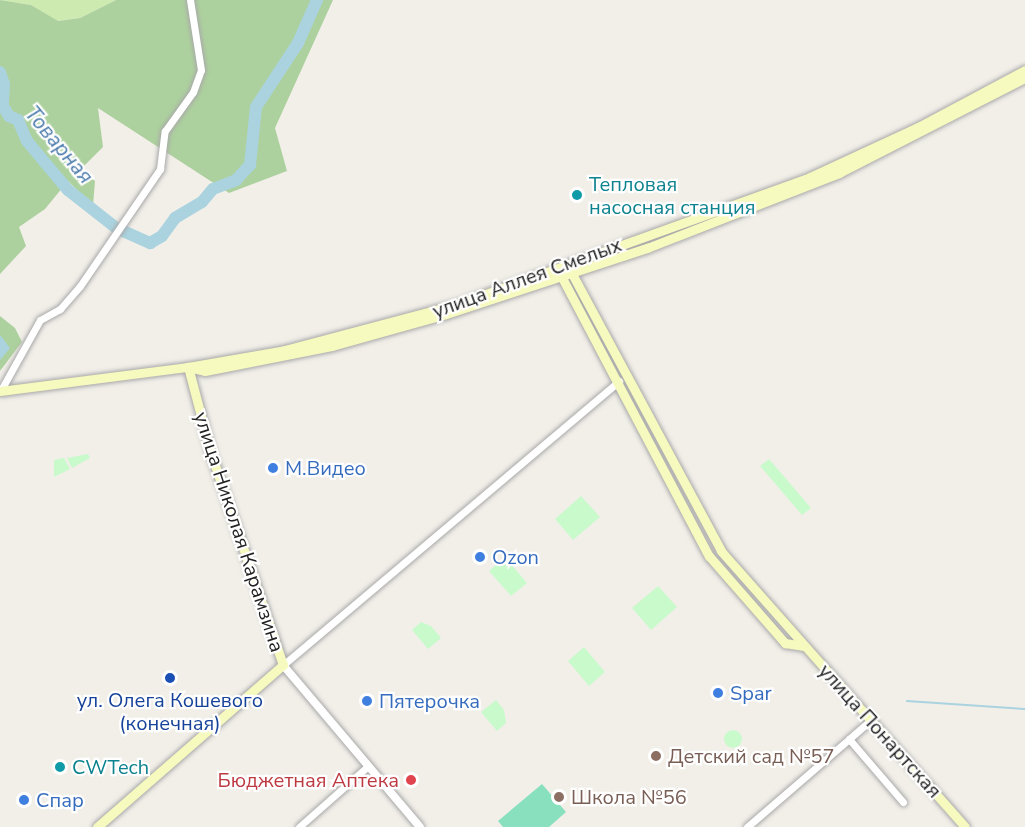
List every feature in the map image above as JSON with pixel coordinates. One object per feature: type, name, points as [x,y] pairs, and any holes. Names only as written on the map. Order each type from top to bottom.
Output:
[{"type":"main road","name":"улица Аллея Смелых","points":[[1,391],[188,367],[376,328],[458,304],[559,272],[567,264],[810,177],[918,127],[1025,70]]},
{"type":"main road","points":[[559,272],[572,273],[839,173],[1025,78]]},
{"type":"main road","name":"улица Понартская","points":[[567,264],[721,551],[965,827]]},
{"type":"main road","points":[[559,272],[619,381],[709,556],[785,643],[795,635]]},
{"type":"main road","name":"улица Николая Карамзина","points":[[188,367],[210,450],[283,665]]},
{"type":"main road","points":[[638,417],[648,412]]},
{"type":"main road","name":"улица Понартская","points":[[785,643],[804,646]]},
{"type":"main road","points":[[97,827],[283,665]]},
{"type":"street","name":"улица Аллея Смелых","points":[[1,391],[40,320],[60,309],[80,286],[160,170],[165,131],[193,92],[201,70],[190,0]]},
{"type":"street","points":[[283,665],[619,381]]},
{"type":"street","name":"улица Николая Карамзина","points":[[283,665],[420,827]]},
{"type":"street","points":[[747,827],[871,720]]},
{"type":"street","points":[[849,739],[903,802]]},
{"type":"street","points":[[299,827],[368,766]]},
{"type":"green space","points":[[0,0],[116,0],[80,18],[57,21],[31,5]]},
{"type":"green space","points":[[0,0],[31,5],[58,21],[80,18],[116,0],[333,0],[275,128],[287,171],[229,193],[98,108],[103,147],[80,170],[95,181],[93,206],[68,181],[45,209],[19,227],[26,246],[0,274]]},
{"type":"green space","points":[[0,316],[15,328],[22,342],[0,371]]},
{"type":"green space","points":[[88,454],[90,458],[72,468],[67,458]]},
{"type":"green space","points":[[64,458],[70,469],[54,477],[54,460]]},
{"type":"green space","points":[[769,459],[811,508],[802,515],[760,466]]},
{"type":"green space","points":[[581,496],[600,517],[573,540],[555,519]]},
{"type":"green space","points":[[505,557],[527,583],[511,596],[489,571]]},
{"type":"green space","points":[[658,586],[677,607],[651,630],[632,608]]},
{"type":"green space","points":[[421,622],[431,626],[441,638],[428,649],[412,630]]},
{"type":"green space","points":[[584,647],[605,672],[589,686],[568,661]]},
{"type":"green space","points":[[496,700],[504,710],[506,723],[497,731],[481,712]]},
{"type":"green space","points":[[733,730],[739,733],[742,739],[739,745],[733,748],[727,745],[724,739],[727,733]]},
{"type":"green space","points":[[542,784],[566,812],[549,827],[503,827],[498,821]]},
{"type":"water","points":[[0,335],[10,348],[0,360]]},
{"type":"waterway","name":"Товарная","points":[[123,231],[150,243],[162,236],[175,218],[202,202],[213,189],[236,180],[250,165],[256,107],[298,43],[317,0]]},
{"type":"waterway","name":"Товарная","points":[[0,72],[4,84],[3,106],[9,116],[18,120],[27,141],[68,190],[115,227]]},
{"type":"waterway","points":[[907,701],[1025,709]]},
{"type":"place","name":"Тепловая насосная станция","points":[[577,195]]},
{"type":"place","name":"M.Видео","points":[[273,468]]},
{"type":"place","name":"Ozon","points":[[480,557]]},
{"type":"place","name":"ул. Олега Кошевого (конечная)","points":[[170,678]]},
{"type":"place","name":"Spar","points":[[718,693]]},
{"type":"place","name":"Пятерочка","points":[[367,701]]},
{"type":"place","name":"Детский сад №57","points":[[656,756]]},
{"type":"place","name":"CWTech","points":[[60,767]]},
{"type":"place","name":"Бюджетная Аптека","points":[[411,780]]},
{"type":"place","name":"Школа №56","points":[[559,797]]},
{"type":"place","name":"Спар","points":[[24,800]]}]
